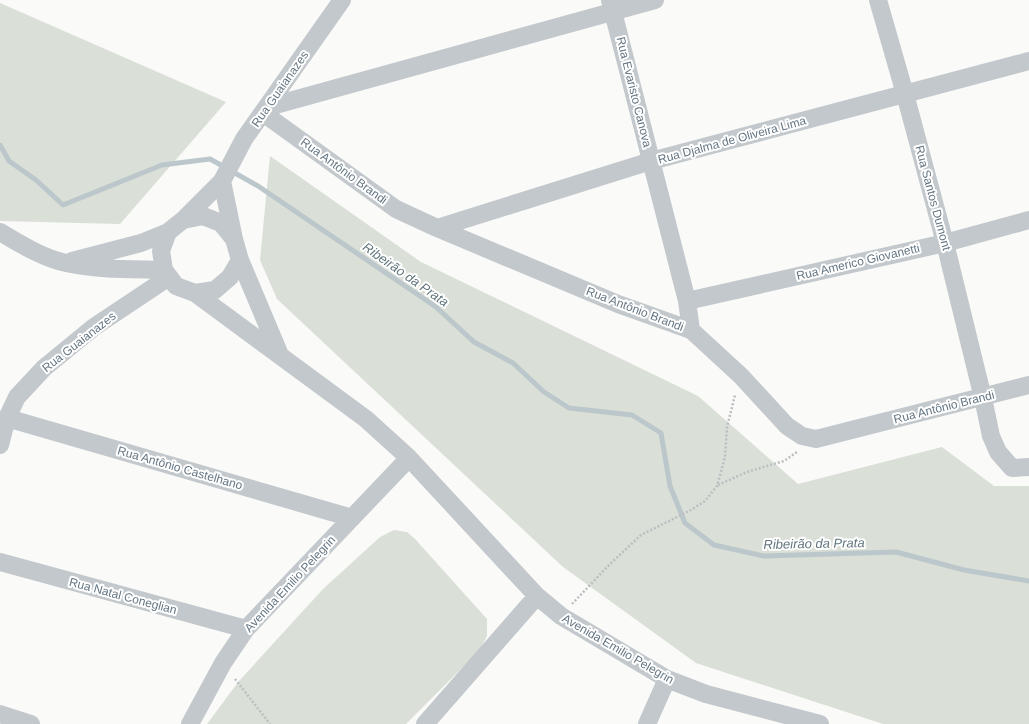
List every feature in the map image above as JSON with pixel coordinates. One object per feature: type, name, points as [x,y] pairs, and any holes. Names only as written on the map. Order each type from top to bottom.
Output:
[{"type":"street","name":"Rua Guaianazes","points":[[183,220],[224,177],[244,139],[342,0]]},
{"type":"street","points":[[265,110],[612,5],[655,0]]},
{"type":"street","name":"Rua Santos Dumont","points":[[878,0],[945,243],[991,436],[998,452],[1012,468],[1029,468]]},
{"type":"street","name":"Rua Evaristo Canova","points":[[612,5],[687,301],[691,330]]},
{"type":"street","name":"Rua Djalma de Oliveira Lima","points":[[437,228],[651,161],[1029,61]]},
{"type":"street","name":"Rua Antônio Brandi","points":[[265,110],[396,209],[437,228],[618,304],[691,330],[740,376],[787,426],[802,436],[816,439],[983,398],[1029,385]]},
{"type":"street","points":[[224,177],[234,239],[240,260],[280,356]]},
{"type":"street","points":[[65,263],[141,243],[168,232],[183,220],[203,216],[221,224],[234,239]]},
{"type":"street","name":"Rua Americo Giovanetti","points":[[687,301],[945,243],[1029,220]]},
{"type":"street","points":[[0,232],[30,250],[65,263],[167,274]]},
{"type":"street","points":[[168,232],[161,251],[167,274],[176,286],[195,293],[215,290],[230,277],[240,260]]},
{"type":"street","name":"Rua Guaianazes","points":[[0,446],[8,418],[17,397],[44,368],[94,327],[167,274]]},
{"type":"street","name":"Avenida Emilio Pelegrin","points":[[195,293],[366,419],[409,458],[537,596],[561,616],[667,680],[706,694],[820,724]]},
{"type":"street","name":"Rua Antônio Castelhano","points":[[8,418],[352,518]]},
{"type":"street","name":"Avenida Emilio Pelegrin","points":[[190,724],[223,663],[246,629],[409,458]]},
{"type":"street","name":"Rua Natal Coneglian","points":[[0,562],[246,629]]},
{"type":"street","points":[[425,724],[537,596]]},
{"type":"street","points":[[647,724],[667,680]]},
{"type":"street","points":[[0,714],[31,724]]},
{"type":"path","points":[[561,616],[609,564],[641,535],[691,510],[705,501],[717,486],[725,457],[726,427],[740,376]]},
{"type":"path","points":[[717,486],[747,472],[784,461],[816,439]]},
{"type":"path","points":[[223,663],[270,724]]},
{"type":"shaded area","points":[[0,3],[226,102],[120,224],[0,221]]},
{"type":"shaded area","points":[[270,156],[421,262],[698,396],[798,484],[942,447],[994,486],[1029,486],[1029,724],[883,724],[696,663],[563,567],[277,299],[260,260]]},
{"type":"shaded area","points":[[394,530],[407,532],[415,539],[487,619],[487,636],[479,651],[406,724],[207,724],[239,681],[323,589],[380,537]]},
{"type":"waterway","name":"Ribeirão da Prata","points":[[0,145],[9,161],[36,180],[63,205],[162,165],[210,159],[258,186],[436,307],[474,342],[513,363],[544,392],[569,408],[632,415],[661,433],[670,486],[685,523],[714,545],[764,556],[896,552],[964,570],[1029,581]]}]
